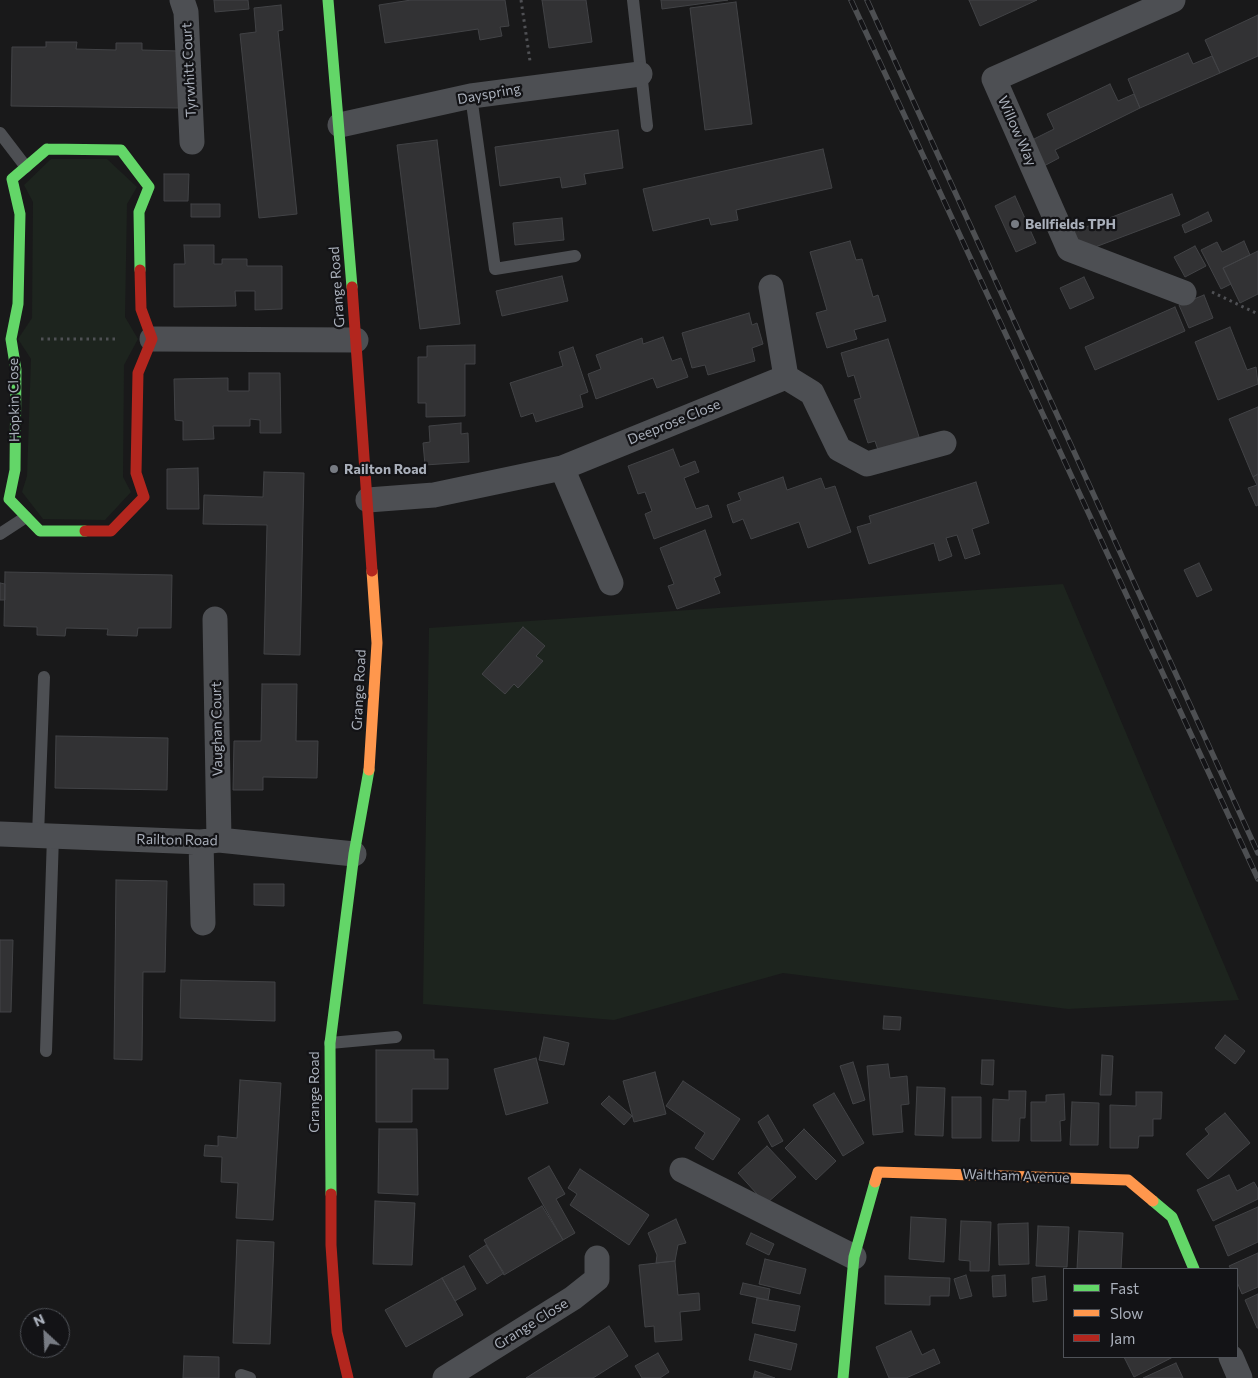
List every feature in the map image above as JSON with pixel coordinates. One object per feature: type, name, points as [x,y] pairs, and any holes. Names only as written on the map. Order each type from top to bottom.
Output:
[{"type":"street","name":"Tyrwhitt Court","points":[[182,0],[186,12],[192,142]]},
{"type":"street","name":"Grange Road","points":[[328,0],[340,126],[377,643],[371,759],[354,854],[330,1043],[331,1245],[337,1332],[348,1378]]},
{"type":"street","name":"Willow Way","points":[[1173,0],[994,79],[1069,249],[1184,293]]},
{"type":"street","name":"Dayspring","points":[[340,126],[471,96],[534,86],[640,74]]},
{"type":"street","name":"Hopkin Close","points":[[46,149],[121,150],[148,187],[139,212],[140,299],[141,309],[152,339],[138,373],[136,473],[144,497],[111,531],[40,531],[9,499],[15,470],[16,370],[11,339],[18,304],[20,214],[12,179],[46,149]]},
{"type":"street","points":[[771,287],[786,377],[812,393],[839,449],[867,464],[944,443]]},
{"type":"street","points":[[152,339],[356,340]]},
{"type":"street","name":"Deeprose Close","points":[[368,500],[434,494],[562,468],[786,377]]},
{"type":"street","points":[[562,468],[612,583]]},
{"type":"street","name":"Vaughan Court","points":[[203,924],[210,841],[215,619]]},
{"type":"street","name":"Railton Road","points":[[0,834],[210,841],[354,854]]},
{"type":"street","points":[[682,1170],[854,1256]]},
{"type":"street","name":"Waltham Avenue","points":[[843,1378],[854,1256],[878,1172],[1128,1180],[1172,1217],[1194,1268]]},
{"type":"street","name":"Grange Close","points":[[445,1378],[573,1298],[597,1278],[598,1258]]},
{"type":"street","points":[[1232,1358],[1240,1378]]},
{"type":"lane","points":[[633,0],[647,126]]},
{"type":"lane","points":[[471,96],[495,269],[575,256]]},
{"type":"lane","points":[[0,133],[26,167]]},
{"type":"lane","points":[[0,534],[26,517]]},
{"type":"lane","points":[[44,677],[46,1051]]},
{"type":"lane","points":[[330,1043],[396,1037]]},
{"type":"path","points":[[521,0],[534,86]]},
{"type":"path","points":[[1184,293],[1209,290],[1258,314]]},
{"type":"path","points":[[11,339],[152,339]]},
{"type":"shaded area","points":[[51,159],[107,159],[137,187],[127,204],[125,317],[138,339],[124,365],[123,477],[131,492],[105,520],[43,519],[22,492],[27,476],[31,359],[18,339],[32,318],[33,202],[24,185]]},
{"type":"shaded area","points":[[1063,584],[1239,1000],[1068,1009],[783,973],[614,1020],[423,1004],[429,628]]},
{"type":"building","points":[[214,0],[248,0],[249,9],[215,12]]},
{"type":"building","points":[[411,0],[505,0],[509,26],[500,27],[502,36],[480,40],[478,29],[385,43],[379,5]]},
{"type":"building","points":[[542,0],[586,0],[592,42],[549,48]]},
{"type":"building","points":[[661,0],[728,0],[662,9]]},
{"type":"building","points":[[969,0],[1037,0],[980,26]]},
{"type":"building","points":[[736,2],[752,124],[705,130],[690,8]]},
{"type":"building","points":[[281,5],[283,30],[278,31],[297,214],[259,218],[240,34],[256,32],[254,8]]},
{"type":"building","points":[[1258,15],[1258,56],[1220,73],[1205,40]]},
{"type":"building","points":[[46,42],[77,42],[76,49],[116,50],[116,43],[142,43],[142,50],[180,51],[179,108],[11,106],[12,47],[46,47]]},
{"type":"building","points":[[1188,53],[1193,64],[1212,56],[1220,73],[1140,108],[1128,79]]},
{"type":"building","points":[[1110,84],[1118,101],[1134,94],[1140,108],[1055,150],[1059,158],[1044,166],[1032,140],[1054,129],[1047,114]]},
{"type":"building","points":[[618,130],[623,168],[584,174],[586,184],[562,188],[560,177],[500,186],[495,147]]},
{"type":"building","points":[[437,140],[460,324],[420,329],[397,145]]},
{"type":"building","points":[[823,149],[832,188],[736,210],[738,220],[711,225],[709,218],[653,231],[643,189]]},
{"type":"building","points":[[164,174],[189,174],[188,201],[164,201]]},
{"type":"building","points":[[1172,194],[1180,215],[1082,252],[1073,232]]},
{"type":"building","name":"Bellfields TPH","points":[[1015,196],[1036,243],[1016,252],[995,206]]},
{"type":"building","points":[[191,204],[220,204],[220,217],[191,217]]},
{"type":"building","points":[[1208,212],[1212,221],[1185,233],[1182,225]]},
{"type":"building","points":[[562,218],[564,240],[515,245],[513,223]]},
{"type":"building","points":[[850,241],[856,260],[862,259],[873,297],[878,295],[886,321],[854,330],[857,339],[827,348],[816,313],[827,310],[810,252]]},
{"type":"building","points":[[1244,241],[1250,255],[1223,268],[1231,284],[1221,289],[1201,250],[1217,242],[1222,252]]},
{"type":"building","points":[[184,245],[214,245],[214,264],[222,264],[222,259],[247,259],[247,266],[282,266],[282,309],[255,310],[255,291],[235,291],[236,306],[174,307],[174,264],[185,264]]},
{"type":"building","points":[[1195,246],[1206,266],[1185,277],[1174,257]]},
{"type":"building","points":[[1258,251],[1258,294],[1240,303],[1223,268]]},
{"type":"building","points":[[562,276],[568,301],[502,316],[496,291]]},
{"type":"building","points":[[1084,277],[1094,298],[1070,309],[1060,288]]},
{"type":"building","points":[[1204,295],[1213,318],[1189,328],[1179,305]]},
{"type":"building","points":[[1175,307],[1185,331],[1095,370],[1085,347]]},
{"type":"building","points":[[749,313],[752,325],[757,323],[763,344],[752,348],[755,361],[708,375],[705,365],[692,368],[682,333]]},
{"type":"building","points":[[1230,327],[1247,370],[1256,367],[1258,384],[1218,400],[1195,342]]},
{"type":"building","points":[[663,337],[672,361],[681,358],[688,377],[657,388],[653,378],[596,399],[588,374],[601,369],[596,355],[642,338],[643,344]]},
{"type":"building","points":[[888,339],[920,440],[879,453],[875,441],[868,443],[854,400],[861,398],[854,375],[848,377],[841,353]]},
{"type":"building","points":[[475,345],[475,364],[465,364],[465,416],[426,417],[426,403],[418,403],[418,357],[427,357],[427,346]]},
{"type":"building","points":[[573,347],[588,392],[580,395],[583,407],[536,422],[533,413],[521,417],[510,383],[563,366],[559,352]]},
{"type":"building","points":[[249,373],[280,373],[281,433],[260,433],[260,420],[250,419],[250,426],[213,426],[214,439],[183,440],[183,421],[175,420],[174,379],[228,378],[228,391],[249,391]]},
{"type":"building","points":[[1258,407],[1258,474],[1253,477],[1229,419]]},
{"type":"building","points":[[461,423],[461,434],[468,433],[469,462],[425,465],[423,443],[430,442],[429,426]]},
{"type":"building","points":[[673,449],[680,467],[695,461],[699,472],[684,478],[696,509],[708,505],[712,517],[654,539],[645,514],[652,511],[645,492],[638,494],[628,466]]},
{"type":"building","points":[[198,468],[199,509],[167,509],[167,469]]},
{"type":"building","points":[[264,472],[304,473],[300,655],[264,654],[267,525],[203,524],[204,495],[263,497]]},
{"type":"building","points":[[1258,474],[1258,505],[1256,506],[1248,488],[1257,485],[1253,477]]},
{"type":"building","points":[[783,477],[787,490],[821,478],[825,489],[835,486],[851,532],[808,548],[799,522],[751,539],[743,519],[733,523],[727,505],[741,500],[738,493]]},
{"type":"building","points":[[976,482],[989,523],[972,529],[980,554],[965,559],[957,535],[946,538],[952,556],[939,561],[934,543],[869,564],[857,527],[871,523],[869,516]]},
{"type":"building","points":[[705,530],[721,575],[714,578],[720,593],[677,609],[668,586],[674,584],[660,548]]},
{"type":"building","points":[[1199,563],[1212,590],[1197,597],[1184,570]]},
{"type":"building","points":[[5,572],[172,575],[171,628],[138,628],[137,636],[107,635],[108,629],[66,628],[65,636],[37,635],[37,627],[4,626]]},
{"type":"building","points":[[0,583],[5,584],[5,600],[0,600]]},
{"type":"building","points":[[523,627],[545,646],[536,656],[543,661],[518,688],[514,684],[505,694],[482,674]]},
{"type":"building","points":[[262,684],[297,684],[296,741],[318,741],[317,778],[263,777],[263,790],[233,790],[234,741],[261,741]]},
{"type":"building","points":[[56,736],[168,738],[167,790],[55,788]]},
{"type":"building","points":[[116,880],[167,881],[165,972],[143,972],[142,1060],[114,1059]]},
{"type":"building","points":[[254,884],[284,884],[284,906],[254,905]]},
{"type":"building","points":[[0,940],[13,940],[11,1012],[0,1012]]},
{"type":"building","points":[[181,980],[275,982],[275,1021],[180,1018]]},
{"type":"building","points":[[884,1016],[901,1017],[900,1030],[883,1029]]},
{"type":"building","points":[[1225,1035],[1245,1051],[1235,1064],[1215,1048]]},
{"type":"building","points":[[544,1037],[569,1043],[564,1065],[539,1060]]},
{"type":"building","points":[[376,1050],[434,1050],[434,1059],[448,1059],[448,1089],[412,1089],[412,1122],[376,1122]]},
{"type":"building","points":[[1102,1055],[1113,1056],[1111,1095],[1100,1095]]},
{"type":"building","points":[[536,1058],[548,1103],[506,1115],[494,1069]]},
{"type":"building","points":[[982,1060],[994,1060],[993,1085],[981,1084]]},
{"type":"building","points":[[853,1062],[865,1100],[853,1104],[840,1066]]},
{"type":"building","points":[[888,1064],[890,1078],[907,1076],[909,1104],[901,1105],[903,1132],[873,1135],[867,1066]]},
{"type":"building","points":[[655,1072],[666,1114],[634,1122],[623,1081]]},
{"type":"building","points":[[240,1080],[281,1083],[273,1220],[236,1218],[238,1183],[221,1182],[222,1157],[204,1156],[205,1145],[218,1146],[218,1136],[237,1138]]},
{"type":"building","points":[[683,1081],[740,1119],[713,1160],[695,1148],[705,1133],[666,1106]]},
{"type":"building","points":[[917,1087],[945,1088],[943,1136],[915,1135]]},
{"type":"building","points":[[1009,1091],[1026,1091],[1025,1118],[1020,1118],[1019,1141],[992,1141],[993,1099],[1009,1100]]},
{"type":"building","points":[[1136,1092],[1162,1092],[1161,1119],[1153,1119],[1153,1136],[1139,1136],[1138,1148],[1110,1148],[1110,1105],[1136,1106]]},
{"type":"building","points":[[834,1093],[864,1143],[843,1156],[813,1105]]},
{"type":"building","points":[[1064,1094],[1065,1120],[1060,1121],[1061,1141],[1031,1141],[1031,1102],[1046,1102],[1046,1095]]},
{"type":"building","points":[[609,1096],[632,1116],[624,1125],[601,1104]]},
{"type":"building","points":[[952,1097],[981,1097],[981,1138],[952,1138]]},
{"type":"building","points":[[1072,1102],[1099,1103],[1098,1145],[1070,1145]]},
{"type":"building","points":[[1225,1113],[1250,1143],[1208,1179],[1186,1154],[1209,1134],[1205,1129]]},
{"type":"building","points":[[768,1115],[783,1141],[772,1147],[758,1122]]},
{"type":"building","points":[[379,1129],[417,1129],[418,1195],[378,1193]]},
{"type":"building","points":[[804,1129],[836,1161],[816,1180],[785,1148]]},
{"type":"building","points":[[767,1146],[796,1177],[766,1204],[738,1173]]},
{"type":"building","points":[[549,1166],[565,1194],[556,1199],[575,1233],[563,1240],[528,1178]]},
{"type":"building","points":[[580,1169],[649,1215],[629,1245],[570,1205],[577,1194],[568,1188]]},
{"type":"building","points":[[1229,1175],[1237,1191],[1254,1182],[1258,1189],[1258,1199],[1213,1221],[1197,1190]]},
{"type":"building","points":[[375,1201],[415,1203],[412,1265],[373,1264]]},
{"type":"building","points":[[542,1206],[563,1240],[504,1275],[484,1240]]},
{"type":"building","points":[[1258,1207],[1258,1242],[1228,1256],[1215,1226]]},
{"type":"building","points":[[911,1217],[946,1219],[944,1262],[909,1259]]},
{"type":"building","points":[[676,1219],[686,1243],[678,1245],[675,1261],[656,1263],[657,1255],[648,1233]]},
{"type":"building","points":[[961,1221],[991,1222],[989,1271],[970,1271],[970,1261],[959,1260]]},
{"type":"building","points":[[1028,1223],[1029,1264],[999,1265],[998,1224]]},
{"type":"building","points":[[1038,1226],[1069,1227],[1067,1267],[1036,1266]]},
{"type":"building","points":[[1079,1231],[1123,1233],[1121,1268],[1077,1268]]},
{"type":"building","points":[[751,1233],[774,1244],[769,1255],[746,1244]]},
{"type":"building","points":[[237,1240],[274,1242],[270,1344],[233,1343]]},
{"type":"building","points":[[486,1245],[504,1273],[487,1284],[469,1256]]},
{"type":"building","points":[[1258,1253],[1258,1287],[1242,1294],[1238,1284],[1238,1268],[1230,1268],[1229,1266]]},
{"type":"building","points":[[765,1259],[806,1269],[800,1294],[759,1284]]},
{"type":"building","points":[[675,1261],[678,1295],[699,1293],[700,1310],[680,1312],[682,1340],[655,1342],[654,1326],[645,1327],[639,1265]]},
{"type":"building","points":[[464,1266],[476,1289],[455,1301],[442,1278]]},
{"type":"building","points":[[966,1275],[972,1296],[960,1299],[954,1279]]},
{"type":"building","points":[[1005,1275],[1006,1296],[993,1297],[992,1276]]},
{"type":"building","points":[[885,1276],[950,1278],[949,1296],[930,1296],[930,1305],[885,1304]]},
{"type":"building","points":[[1045,1276],[1047,1300],[1033,1302],[1032,1278]]},
{"type":"building","points":[[442,1278],[463,1315],[406,1347],[385,1310]]},
{"type":"building","points":[[743,1283],[770,1289],[768,1300],[740,1294]]},
{"type":"building","points":[[1258,1294],[1258,1328],[1257,1328],[1245,1300]]},
{"type":"building","points":[[757,1298],[800,1306],[795,1331],[752,1323]]},
{"type":"building","points":[[609,1326],[628,1356],[593,1378],[526,1378]]},
{"type":"building","points":[[911,1331],[922,1355],[934,1349],[940,1363],[906,1378],[889,1378],[876,1347]]},
{"type":"building","points":[[755,1334],[797,1344],[791,1370],[749,1360]]},
{"type":"building","points":[[658,1353],[669,1372],[660,1378],[642,1378],[635,1366]]},
{"type":"building","points":[[184,1356],[219,1357],[219,1378],[183,1378]]},
{"type":"building","points":[[1124,1358],[1171,1358],[1134,1377]]},
{"type":"building","points":[[1176,1363],[1183,1378],[1143,1378]]},
{"type":"building","points":[[755,1371],[775,1378],[753,1378]]},
{"type":"railway","points":[[851,0],[1258,879]]},
{"type":"railway","points":[[867,0],[1258,853]]},
{"type":"traffic: fast","points":[[328,0],[352,287]]},
{"type":"traffic: fast","points":[[47,149],[121,150],[149,187],[139,212],[140,270]]},
{"type":"traffic: fast","points":[[47,149],[12,179],[20,214],[18,304],[11,339],[16,370],[15,470],[9,499],[40,531],[85,531]]},
{"type":"traffic: fast","points":[[331,1194],[330,1043],[354,854],[369,770]]},
{"type":"traffic: fast","points":[[843,1378],[854,1257],[875,1182]]},
{"type":"traffic: fast","points":[[1153,1201],[1172,1217],[1194,1268]]},
{"type":"traffic: slow","points":[[369,770],[377,643],[372,571]]},
{"type":"traffic: slow","points":[[875,1182],[878,1172],[1128,1180],[1153,1201]]},
{"type":"traffic: jam","points":[[85,531],[111,531],[144,497],[136,473],[138,373],[152,339],[141,309],[140,270]]},
{"type":"traffic: jam","points":[[352,287],[372,571]]},
{"type":"traffic: jam","points":[[331,1194],[331,1245],[337,1332],[348,1378]]},
{"type":"place","name":"Bellfields TPH","points":[[1015,224]]},
{"type":"place","name":"Railton Road","points":[[334,469]]}]
